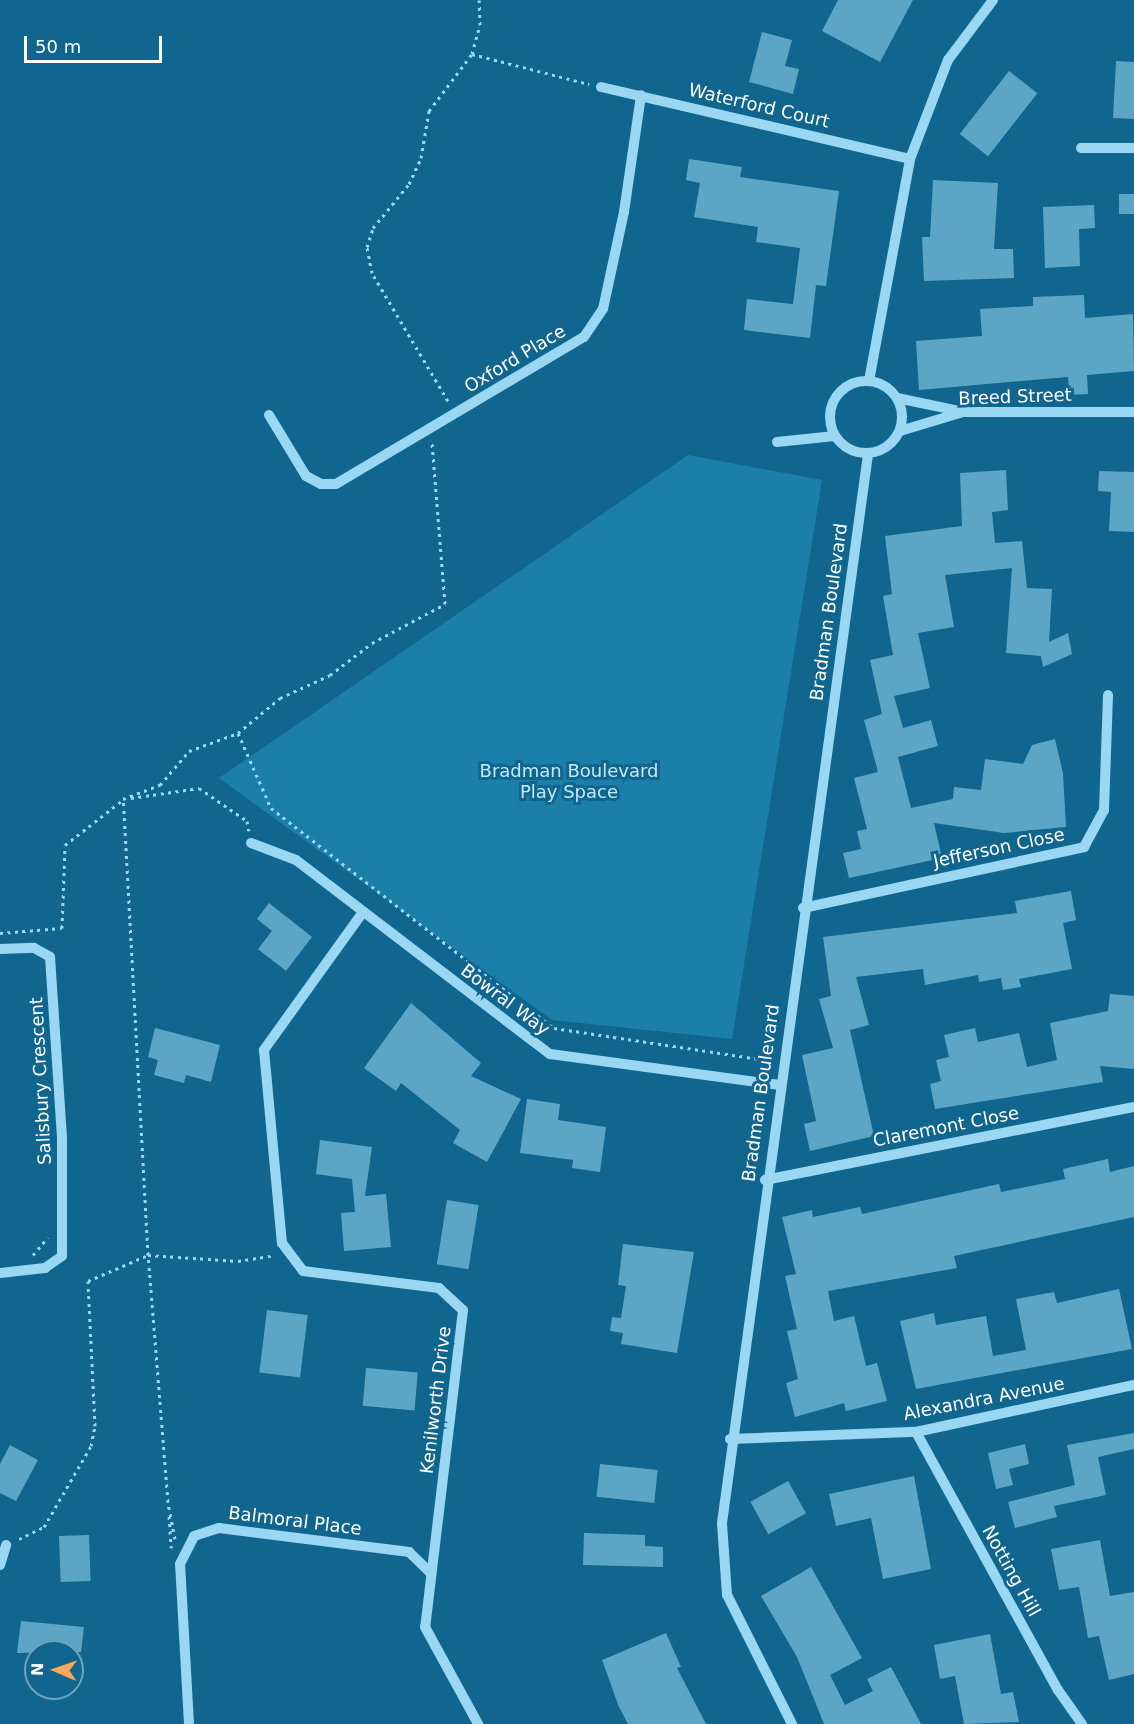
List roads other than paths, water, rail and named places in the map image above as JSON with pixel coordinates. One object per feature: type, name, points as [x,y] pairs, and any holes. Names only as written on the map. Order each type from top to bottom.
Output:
[{"type":"street","points":[[869,381],[910,159],[948,60],[993,0]]},
{"type":"street","name":"Waterford Court","points":[[601,87],[910,159]]},
{"type":"street","name":"Oxford Place","points":[[269,414],[306,476],[321,484],[336,484],[584,337],[603,309],[624,212],[641,95]]},
{"type":"street","points":[[1081,148],[1134,148]]},
{"type":"street","points":[[897,398],[900,431],[887,447],[868,454],[850,450],[835,436],[830,416],[837,396],[854,383],[869,381],[880,384],[897,398],[963,412]]},
{"type":"street","name":"Breed Street","points":[[900,431],[963,412],[1134,412]]},
{"type":"street","points":[[777,442],[835,436]]},
{"type":"street","name":"Bradman Boulevard","points":[[792,1724],[727,1594],[722,1522],[730,1439],[781,1062],[868,454]]},
{"type":"street","name":"Jefferson Close","points":[[803,908],[1084,847],[1104,810],[1108,695]]},
{"type":"street","name":"Bowral Way","points":[[251,843],[296,860],[550,1054],[778,1085]]},
{"type":"street","name":"Kenilworth Drive","points":[[363,912],[264,1050],[285,1253],[303,1270],[439,1288],[464,1310],[424,1627],[478,1724]]},
{"type":"street","name":"Salisbury Crescent","points":[[0,949],[34,948],[50,957],[62,1138],[62,1256],[45,1268],[0,1273]]},
{"type":"street","name":"Claremont Close","points":[[765,1180],[1134,1107]]},
{"type":"street","name":"Alexandra Avenue","points":[[730,1439],[916,1432],[1134,1385]]},
{"type":"street","name":"Notting Hill","points":[[916,1432],[1058,1690],[1082,1724]]},
{"type":"street","name":"Balmoral Place","points":[[189,1724],[180,1564],[194,1536],[219,1528],[409,1552],[431,1573]]},
{"type":"street","points":[[0,1565],[6,1545]]},
{"type":"park label","name":"Bradman Boulevard Play Space","points":[[569,782]]}]
